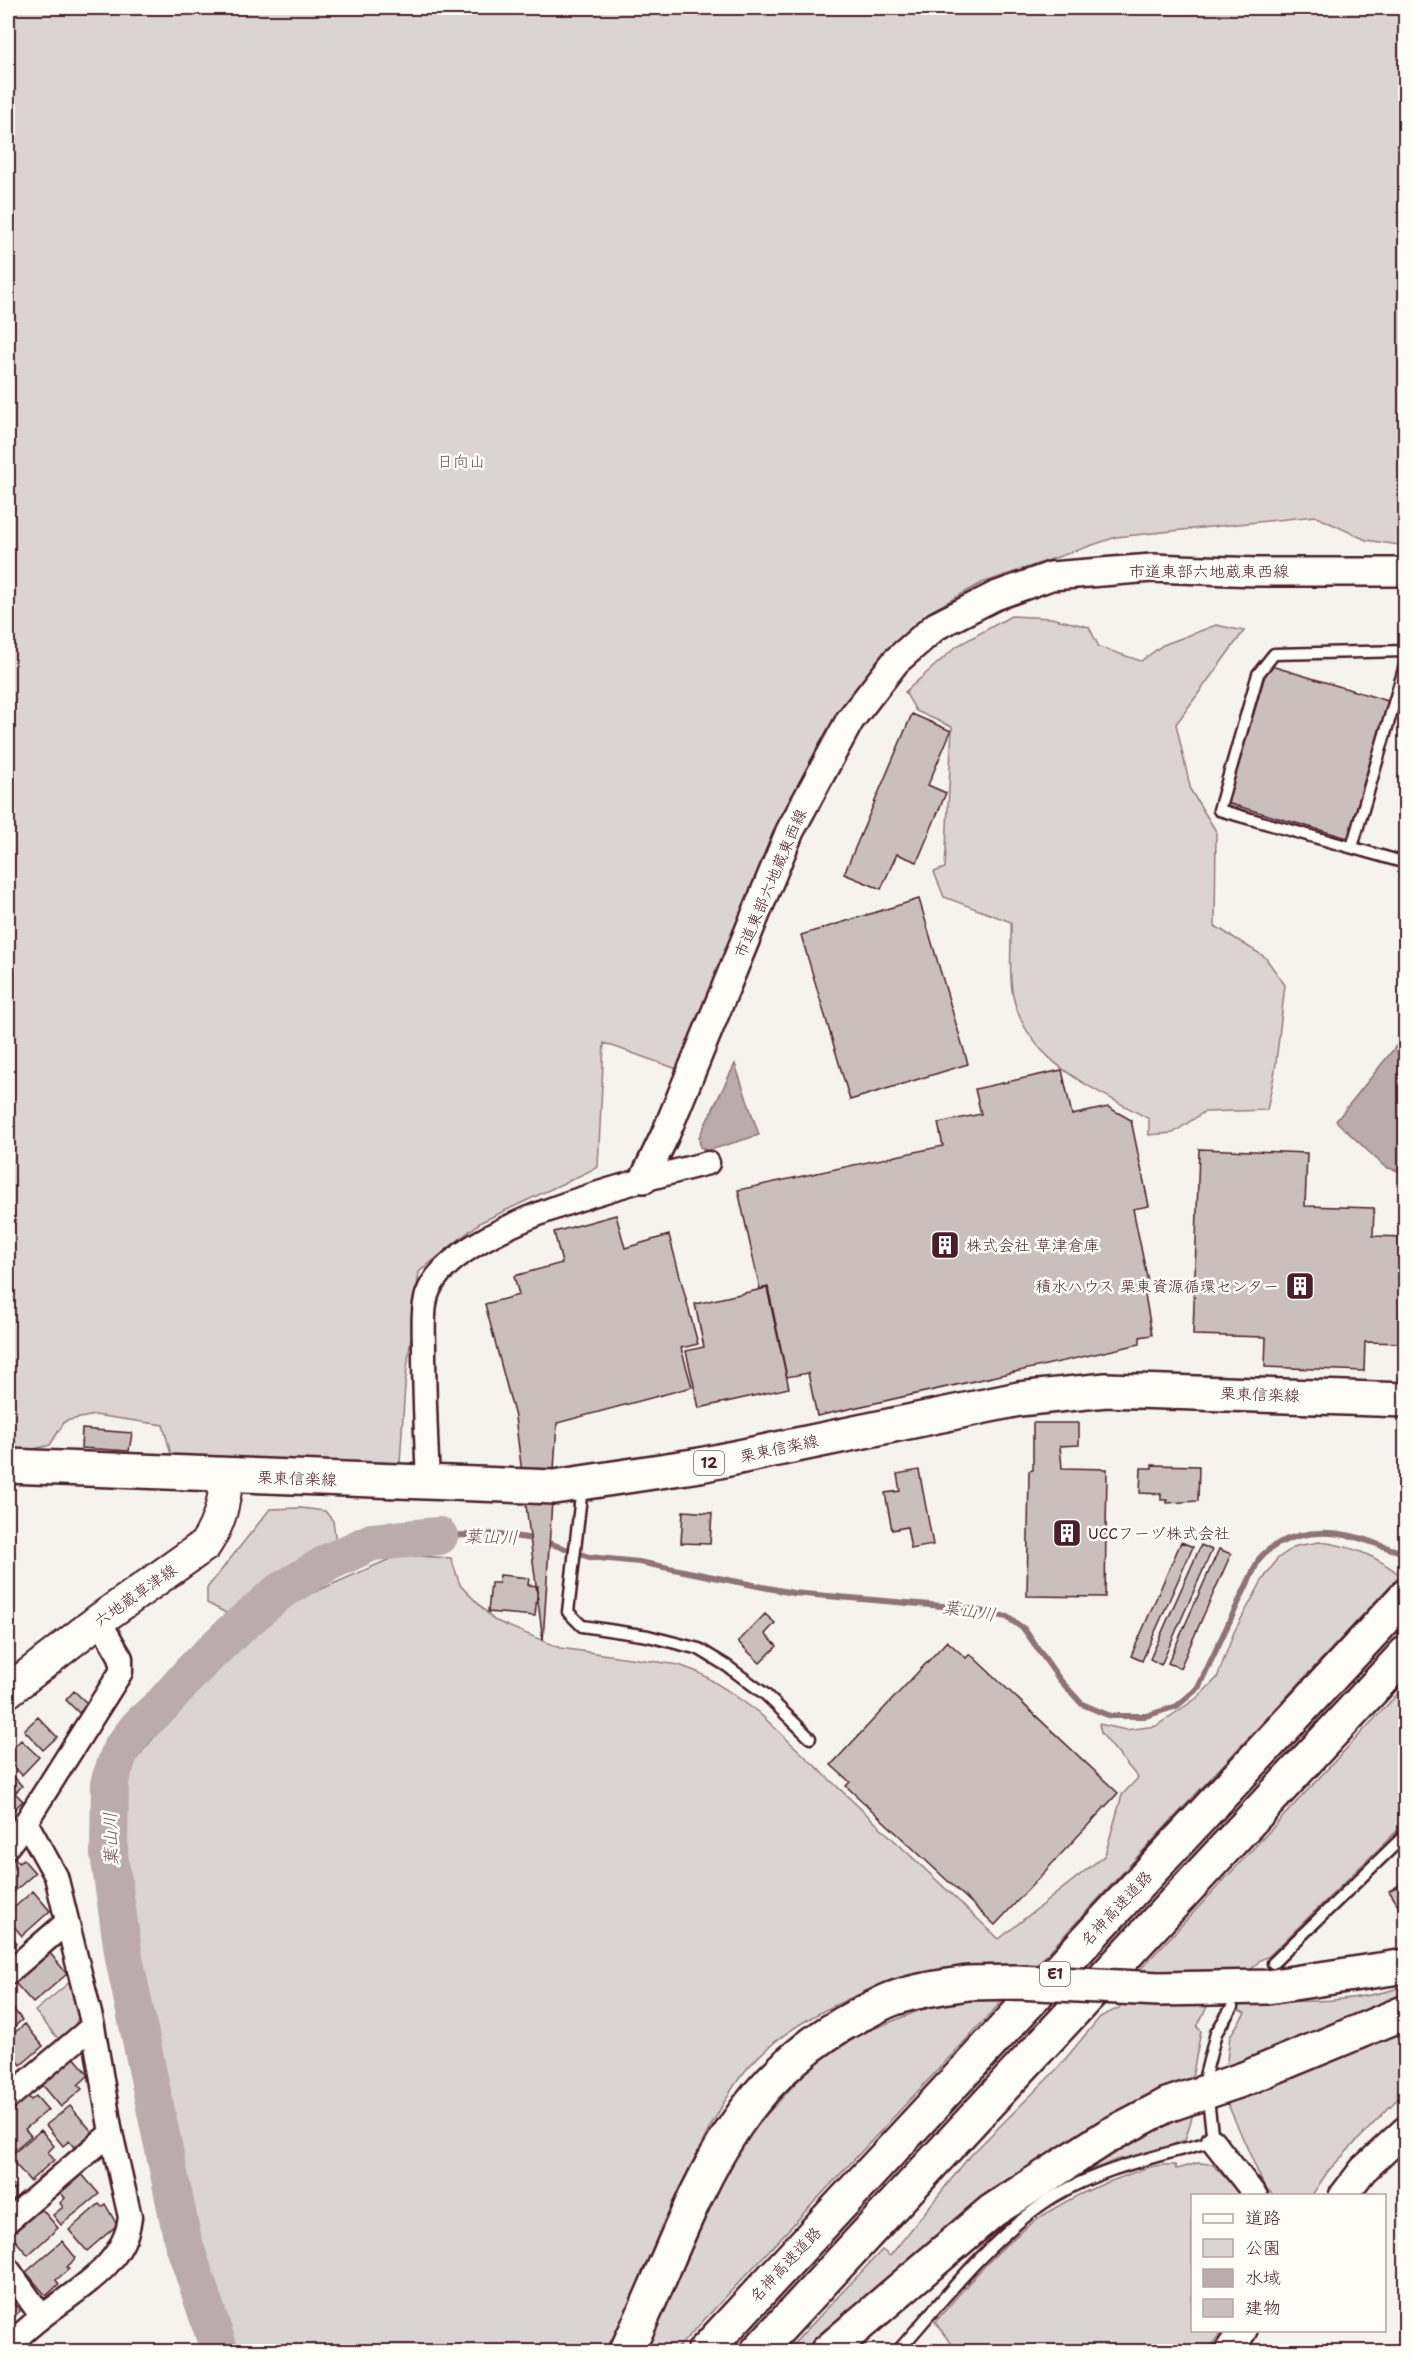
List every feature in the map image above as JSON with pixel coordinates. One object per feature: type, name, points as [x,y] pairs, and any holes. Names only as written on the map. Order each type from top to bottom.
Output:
[{"type":"main road","name":"栗東信楽線","points":[[8,1466],[554,1487],[700,1465],[1019,1399],[1106,1390],[1406,1400]]},
{"type":"main road","name":"六地蔵草津線","points":[[8,1691],[99,1620],[205,1545],[215,1530],[223,1507],[227,1476]]},
{"type":"main road","name":"名神高速道路","points":[[704,2352],[1406,1596]]},
{"type":"main road","name":"E1","points":[[757,2352],[1406,1653]]},
{"type":"main road","points":[[626,2352],[700,2187],[728,2134],[761,2089],[798,2053],[842,2024],[892,1999],[968,1983],[1017,1982],[1159,1989],[1267,1987],[1399,1964]]},
{"type":"main road","points":[[827,2352],[992,2211],[1108,2136],[1167,2105],[1274,2068],[1406,2012]]},
{"type":"street","name":"市道東部六地蔵東西線","points":[[644,1179],[666,1133],[790,831],[850,720],[896,661],[936,626],[995,596],[1051,576],[1152,568],[1257,572],[1406,572]]},
{"type":"street","points":[[428,1482],[424,1336],[426,1297],[434,1278],[447,1264],[481,1242],[558,1204],[708,1163]]},
{"type":"street","points":[[8,1846],[26,1822],[121,1672],[121,1658],[99,1620]]},
{"type":"street","points":[[8,2346],[42,2316],[93,2280],[114,2257],[129,2230],[130,2217],[111,2133],[93,2026],[56,1876],[26,1822]]},
{"type":"street","points":[[8,1973],[68,1922]]},
{"type":"street","points":[[8,2098],[93,2026]]},
{"type":"street","points":[[1344,2194],[1362,2170],[1406,2130]]},
{"type":"street","points":[[8,2221],[111,2133]]},
{"type":"street","points":[[1213,2141],[1255,2194]]},
{"type":"street","points":[[8,2269],[42,2316]]},
{"type":"street","points":[[1228,2352],[1242,2332]]},
{"type":"lane","points":[[1406,651],[1274,654],[1258,674],[1219,810],[1406,862]]},
{"type":"lane","points":[[1352,847],[1406,662]]},
{"type":"lane","points":[[583,1482],[568,1612],[582,1626],[648,1636],[699,1649],[765,1694],[810,1738]]},
{"type":"lane","points":[[1273,1963],[1406,1834]]},
{"type":"lane","points":[[1205,2076],[1216,2033],[1232,2007]]},
{"type":"lane","points":[[897,2352],[988,2248],[1043,2204],[1097,2176],[1213,2141],[1209,2108]]},
{"type":"green space","name":"日向山","points":[[8,8],[1405,8],[1405,546],[1366,540],[1315,516],[1116,537],[982,583],[929,612],[883,654],[844,703],[817,748],[784,811],[727,954],[677,1069],[604,1043],[598,1167],[481,1222],[419,1272],[405,1385],[400,1463],[172,1458],[163,1425],[95,1415],[65,1421],[50,1445],[22,1452],[8,1451]]},
{"type":"green space","points":[[1011,616],[1051,618],[1089,627],[1099,647],[1141,661],[1163,645],[1216,625],[1244,631],[1176,724],[1191,791],[1216,831],[1215,926],[1265,957],[1285,985],[1275,1071],[1267,1110],[1204,1112],[1173,1133],[1149,1135],[1149,1119],[1066,1071],[1048,1057],[1033,1040],[1021,1020],[1013,996],[1010,969],[1011,922],[944,897],[934,872],[945,868],[952,727],[916,711],[905,692],[957,646]]},
{"type":"green space","points":[[301,1508],[325,1511],[333,1521],[336,1542],[270,1584],[232,1616],[207,1603],[207,1588],[270,1509]]},
{"type":"green space","points":[[1320,1542],[1362,1552],[1400,1575],[1032,1970],[981,1968],[943,1970],[876,1988],[820,2012],[770,2046],[749,2066],[732,2089],[697,2153],[606,2351],[232,2351],[220,2326],[187,2205],[131,1938],[116,1809],[129,1768],[174,1713],[240,1644],[285,1605],[399,1555],[451,1558],[460,1585],[494,1620],[560,1648],[679,1665],[700,1673],[758,1712],[999,1939],[1105,1855],[1122,1795],[1138,1778],[1101,1733],[1099,1724],[1126,1730],[1156,1726],[1197,1698],[1217,1678],[1234,1632],[1262,1581],[1278,1558],[1296,1546]]},
{"type":"green space","points":[[1405,1686],[1405,1823],[1269,1956],[1260,1960],[1246,1975],[1136,1974]]},
{"type":"green space","points":[[71,1981],[79,2014],[74,2026],[60,2041],[35,2011]]},
{"type":"green space","points":[[1405,1986],[1403,1995],[1339,2027],[1270,2055],[1226,2068],[1230,2036],[1245,2013],[1221,2001],[1338,2000]]},
{"type":"green space","points":[[1005,1998],[675,2351],[643,2352],[726,2173],[756,2126],[817,2060],[868,2031],[928,2007],[966,1999]]},
{"type":"green space","points":[[1124,2002],[1208,2005],[1197,2027],[1201,2031],[1191,2083],[1193,2114],[1185,2140],[1159,2150],[1116,2160],[1050,2188],[992,2189],[802,2351],[786,2352],[882,2250],[890,2256],[969,2157],[1057,2069],[1100,2017],[1119,2008]]},
{"type":"green space","points":[[1405,2027],[1405,2091],[1329,2170],[1313,2194],[1272,2194],[1264,2186],[1226,2100]]},
{"type":"green space","points":[[1198,2163],[1212,2164],[1241,2194],[1191,2194],[1191,2332],[1221,2332],[1207,2351],[956,2351],[935,2322],[977,2274],[1017,2235],[1063,2203],[1091,2189],[1148,2168],[1175,2165],[1176,2169]]},
{"type":"water","points":[[1405,1035],[1405,1173],[1385,1167],[1336,1121]]},
{"type":"water","points":[[735,1064],[759,1135],[707,1151],[700,1147],[699,1137]]},
{"type":"building","points":[[1268,665],[1388,701],[1348,838],[1227,803]]},
{"type":"building","points":[[912,714],[951,731],[928,785],[946,793],[917,862],[897,854],[881,889],[844,874]]},
{"type":"building","points":[[919,899],[968,1064],[850,1100],[801,935]]},
{"type":"building","name":"株式会社 草津倉庫","points":[[1062,1070],[1072,1115],[1108,1107],[1131,1120],[1149,1206],[1133,1209],[1148,1282],[1143,1283],[1152,1335],[1140,1337],[1140,1344],[817,1416],[808,1373],[787,1377],[768,1287],[760,1289],[738,1190],[943,1146],[938,1123],[981,1114],[975,1089]]},
{"type":"building","name":"積水ハウス 栗東資源循環センター","points":[[1199,1149],[1307,1153],[1305,1206],[1374,1208],[1373,1236],[1406,1237],[1406,1343],[1365,1342],[1364,1371],[1265,1367],[1266,1337],[1193,1335]]},
{"type":"building","points":[[616,1215],[625,1248],[669,1235],[698,1344],[681,1348],[692,1387],[557,1423],[543,1641],[515,1417],[485,1304],[519,1295],[514,1276],[562,1263],[554,1232]]},
{"type":"building","points":[[767,1288],[789,1388],[699,1408],[686,1351],[704,1347],[695,1304]]},
{"type":"building","name":"UCCフーヅ株式会社","points":[[1033,1423],[1079,1423],[1079,1445],[1060,1446],[1062,1468],[1107,1469],[1105,1597],[1027,1596],[1029,1471],[1033,1470]]},
{"type":"building","points":[[82,1429],[132,1433],[129,1451],[81,1448]]},
{"type":"building","points":[[1152,1465],[1199,1466],[1198,1501],[1167,1503],[1167,1500],[1161,1500],[1161,1494],[1140,1493],[1141,1468],[1152,1468]]},
{"type":"building","points":[[919,1470],[933,1545],[911,1549],[907,1527],[892,1530],[885,1493],[900,1491],[897,1474]]},
{"type":"building","points":[[683,1511],[712,1513],[710,1544],[681,1543]]},
{"type":"building","points":[[1181,1542],[1193,1547],[1142,1661],[1131,1656]]},
{"type":"building","points":[[1201,1545],[1212,1550],[1161,1665],[1150,1659]]},
{"type":"building","points":[[1219,1549],[1231,1554],[1180,1668],[1168,1663]]},
{"type":"building","points":[[500,1575],[529,1578],[528,1585],[538,1586],[535,1616],[488,1612],[491,1583],[499,1583]]},
{"type":"building","points":[[765,1614],[775,1623],[765,1634],[777,1646],[760,1663],[738,1642]]},
{"type":"building","points":[[947,1641],[966,1658],[970,1654],[1118,1793],[995,1925],[846,1786],[850,1782],[831,1765]]},
{"type":"building","points":[[74,1691],[88,1704],[79,1713],[66,1700]]},
{"type":"building","points":[[38,1717],[57,1737],[43,1750],[24,1730]]},
{"type":"building","points":[[21,1740],[39,1757],[22,1775],[8,1761],[8,1753]]},
{"type":"building","points":[[8,1770],[22,1786],[15,1793],[23,1801],[8,1815]]},
{"type":"building","points":[[15,1858],[19,1863],[23,1859],[35,1873],[8,1897],[8,1865]]},
{"type":"building","points":[[1406,1881],[1406,1900],[1398,1905],[1389,1891]]},
{"type":"building","points":[[33,1891],[50,1911],[22,1936],[8,1919],[8,1913]]},
{"type":"building","points":[[8,1931],[16,1942],[8,1950]]},
{"type":"building","points":[[50,1953],[67,1974],[33,2003],[15,1983]]},
{"type":"building","points":[[8,2002],[22,2020],[8,2032]]},
{"type":"building","points":[[25,2024],[43,2046],[21,2065],[8,2049],[8,2038]]},
{"type":"building","points":[[73,2056],[89,2075],[78,2085],[82,2089],[61,2107],[41,2083]]},
{"type":"building","points":[[27,2096],[31,2100],[36,2096],[48,2110],[25,2129],[31,2136],[12,2152],[8,2146],[8,2109]]},
{"type":"building","points":[[70,2106],[95,2135],[76,2150],[69,2141],[63,2146],[46,2125]]},
{"type":"building","points":[[41,2130],[54,2146],[48,2152],[54,2160],[30,2181],[9,2157]]},
{"type":"building","points":[[80,2172],[99,2194],[61,2225],[53,2215],[63,2207],[60,2203],[65,2198],[59,2191]]},
{"type":"building","points":[[8,2178],[15,2188],[8,2194]]},
{"type":"building","points":[[99,2204],[102,2207],[105,2204],[117,2225],[87,2251],[69,2230]]},
{"type":"building","points":[[39,2206],[58,2228],[28,2255],[9,2233]]},
{"type":"building","points":[[62,2241],[76,2258],[67,2267],[69,2269],[56,2280],[59,2284],[46,2296],[26,2272]]},
{"type":"building","points":[[8,2296],[20,2311],[8,2322]]},
{"type":"waterway","name":"葉山川","points":[[439,1536],[500,1534],[540,1540],[589,1557],[639,1562],[793,1593],[965,1608],[1007,1617],[1024,1629],[1060,1680],[1082,1704],[1110,1716],[1146,1716],[1177,1706],[1198,1688],[1259,1559],[1277,1544],[1299,1536],[1334,1533],[1353,1536],[1406,1553]]},
{"type":"waterway","name":"葉山川","points":[[220,2352],[183,2241],[124,1958],[109,1854],[110,1780],[121,1749],[138,1727],[229,1635],[279,1592],[329,1562],[372,1542],[439,1536]]},
{"type":"place","name":"株式会社 草津倉庫","points":[[945,1245]]},
{"type":"place","name":"積水ハウス 栗東資源循環センター","points":[[1300,1286]]},
{"type":"place","name":"UCCフーヅ株式会社","points":[[1067,1533]]}]
